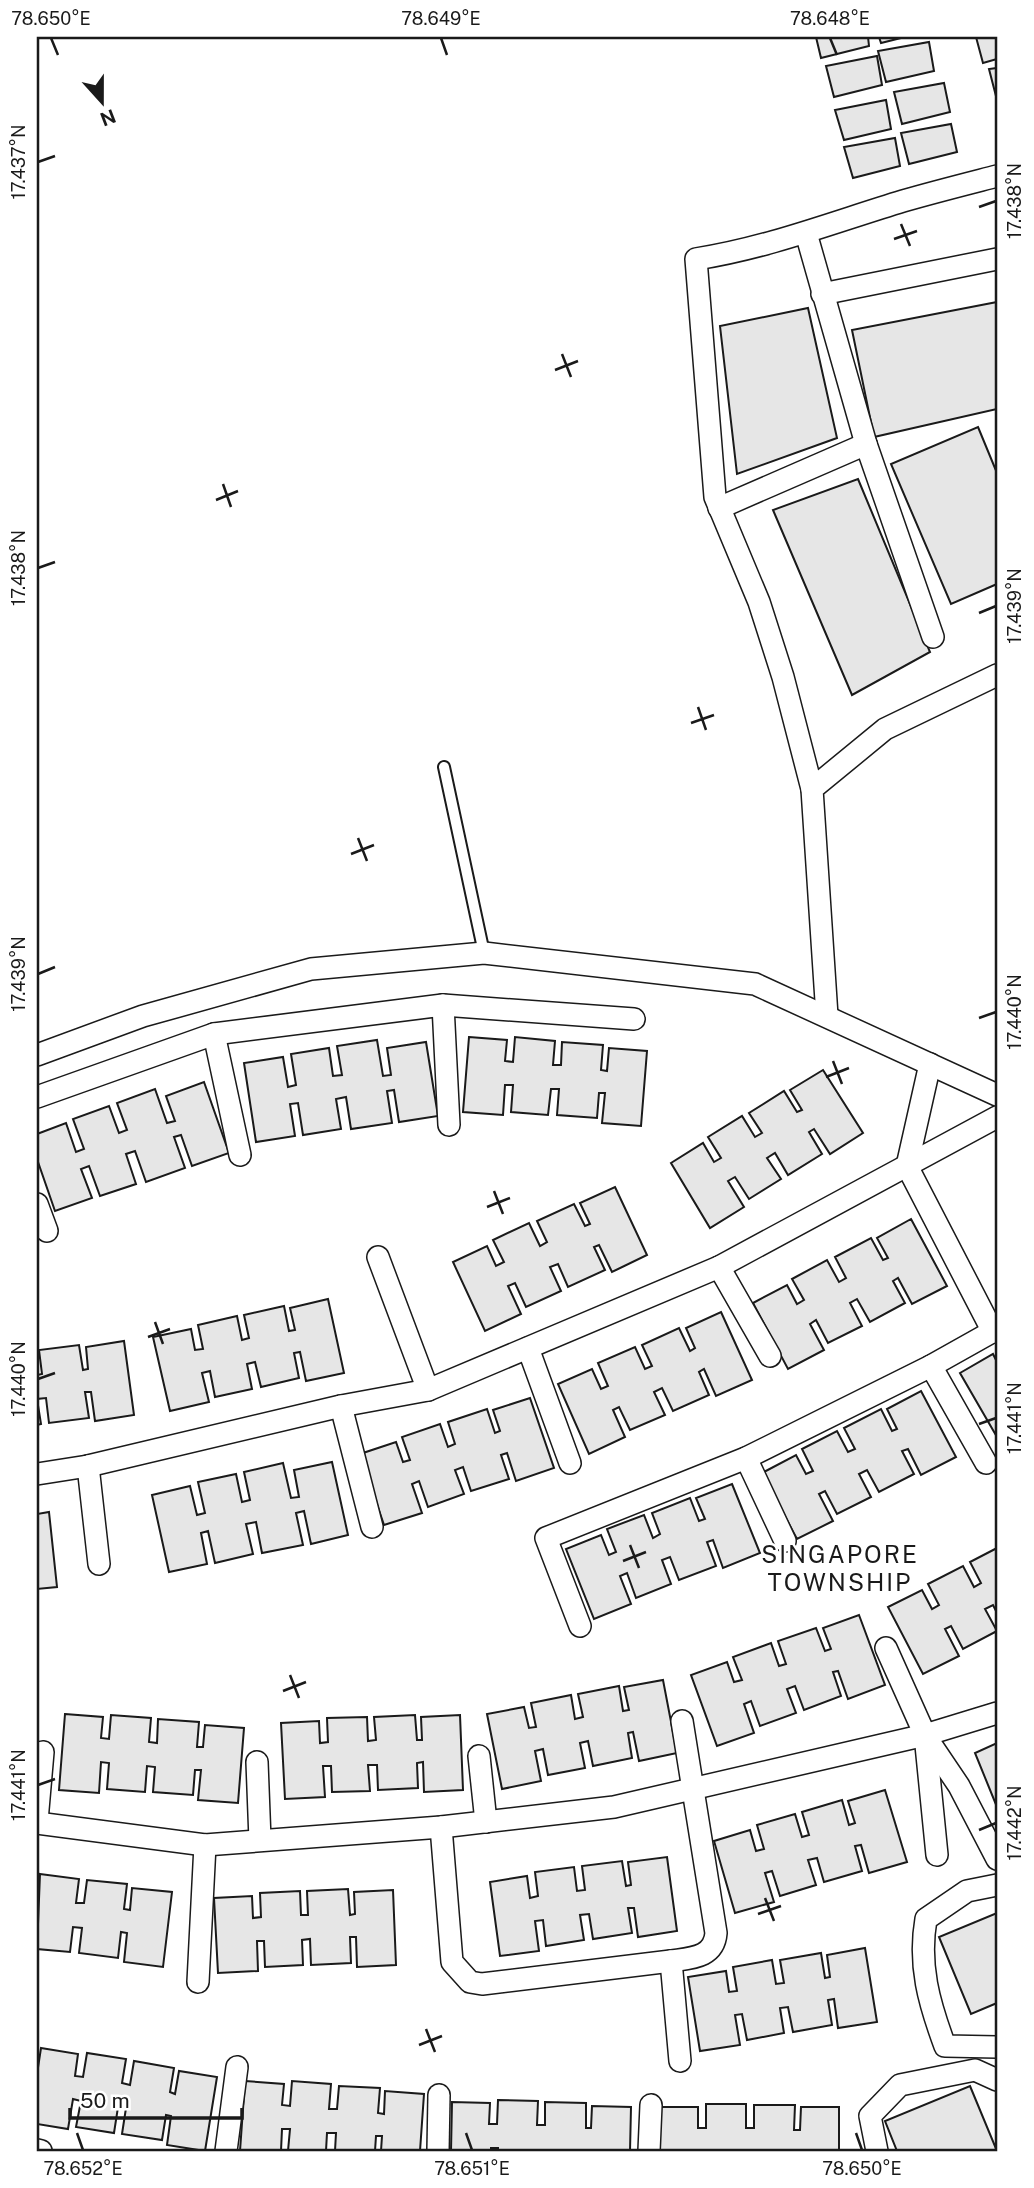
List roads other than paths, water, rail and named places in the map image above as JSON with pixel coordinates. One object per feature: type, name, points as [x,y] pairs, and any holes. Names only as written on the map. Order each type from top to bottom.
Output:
[{"type":"street","points":[[827,1016],[812,789],[783,677],[759,602],[715,497],[695,258],[737,252],[997,176]]},
{"type":"street","points":[[806,233],[866,444],[933,637]]},
{"type":"street","points":[[822,294],[997,259]]},
{"type":"street","points":[[719,508],[866,444]]},
{"type":"street","points":[[812,789],[885,729],[997,675]]},
{"type":"street","points":[[37,1055],[143,1016],[312,970],[484,953],[755,984],[997,1095]]},
{"type":"street","points":[[37,1097],[214,1034],[443,1004],[634,1019]]},
{"type":"street","points":[[443,1004],[449,1125]]},
{"type":"street","points":[[214,1034],[240,1155]]},
{"type":"street","points":[[580,1626],[546,1538],[746,1458],[931,1366],[995,1331],[907,1166],[930,1064]]},
{"type":"street","points":[[37,1474],[88,1466],[341,1406],[428,1390],[719,1267],[997,1117]]},
{"type":"street","points":[[37,1204],[47,1231]]},
{"type":"street","points":[[378,1257],[428,1390]]},
{"type":"street","points":[[719,1267],[771,1356]]},
{"type":"street","points":[[528,1348],[570,1463]]},
{"type":"street","points":[[931,1366],[986,1463]]},
{"type":"street","points":[[341,1406],[372,1527]]},
{"type":"street","points":[[746,1458],[785,1541]]},
{"type":"street","points":[[88,1466],[99,1564]]},
{"type":"street","points":[[886,1648],[925,1735],[959,1786],[997,1859]]},
{"type":"street","points":[[43,1752],[37,1822],[205,1845],[441,1827],[614,1807],[925,1735],[997,1713]]},
{"type":"street","points":[[441,1827],[452,1962],[470,1982],[482,1984],[671,1961],[707,1953],[715,1944],[716,1933],[682,1721]]},
{"type":"street","points":[[925,1735],[937,1854]]},
{"type":"street","points":[[479,1756],[486,1822]]},
{"type":"street","points":[[257,1762],[260,1840]]},
{"type":"street","points":[[198,1982],[205,1845]]},
{"type":"street","points":[[997,1885],[967,1891],[926,1919],[921,1947],[924,1981],[945,2046],[997,2047]]},
{"type":"street","points":[[671,1961],[680,2061]]},
{"type":"street","points":[[226,2151],[237,2067]]},
{"type":"street","points":[[877,2151],[870,2116],[900,2085],[975,2070],[997,2080]]},
{"type":"street","points":[[438,2151],[439,2095]]},
{"type":"street","points":[[649,2151],[651,2105]]},
{"type":"lane","points":[[444,767],[484,953]]},
{"type":"district","name":"SINGAPORE TOWNSHIP","points":[[840,1569]]}]
